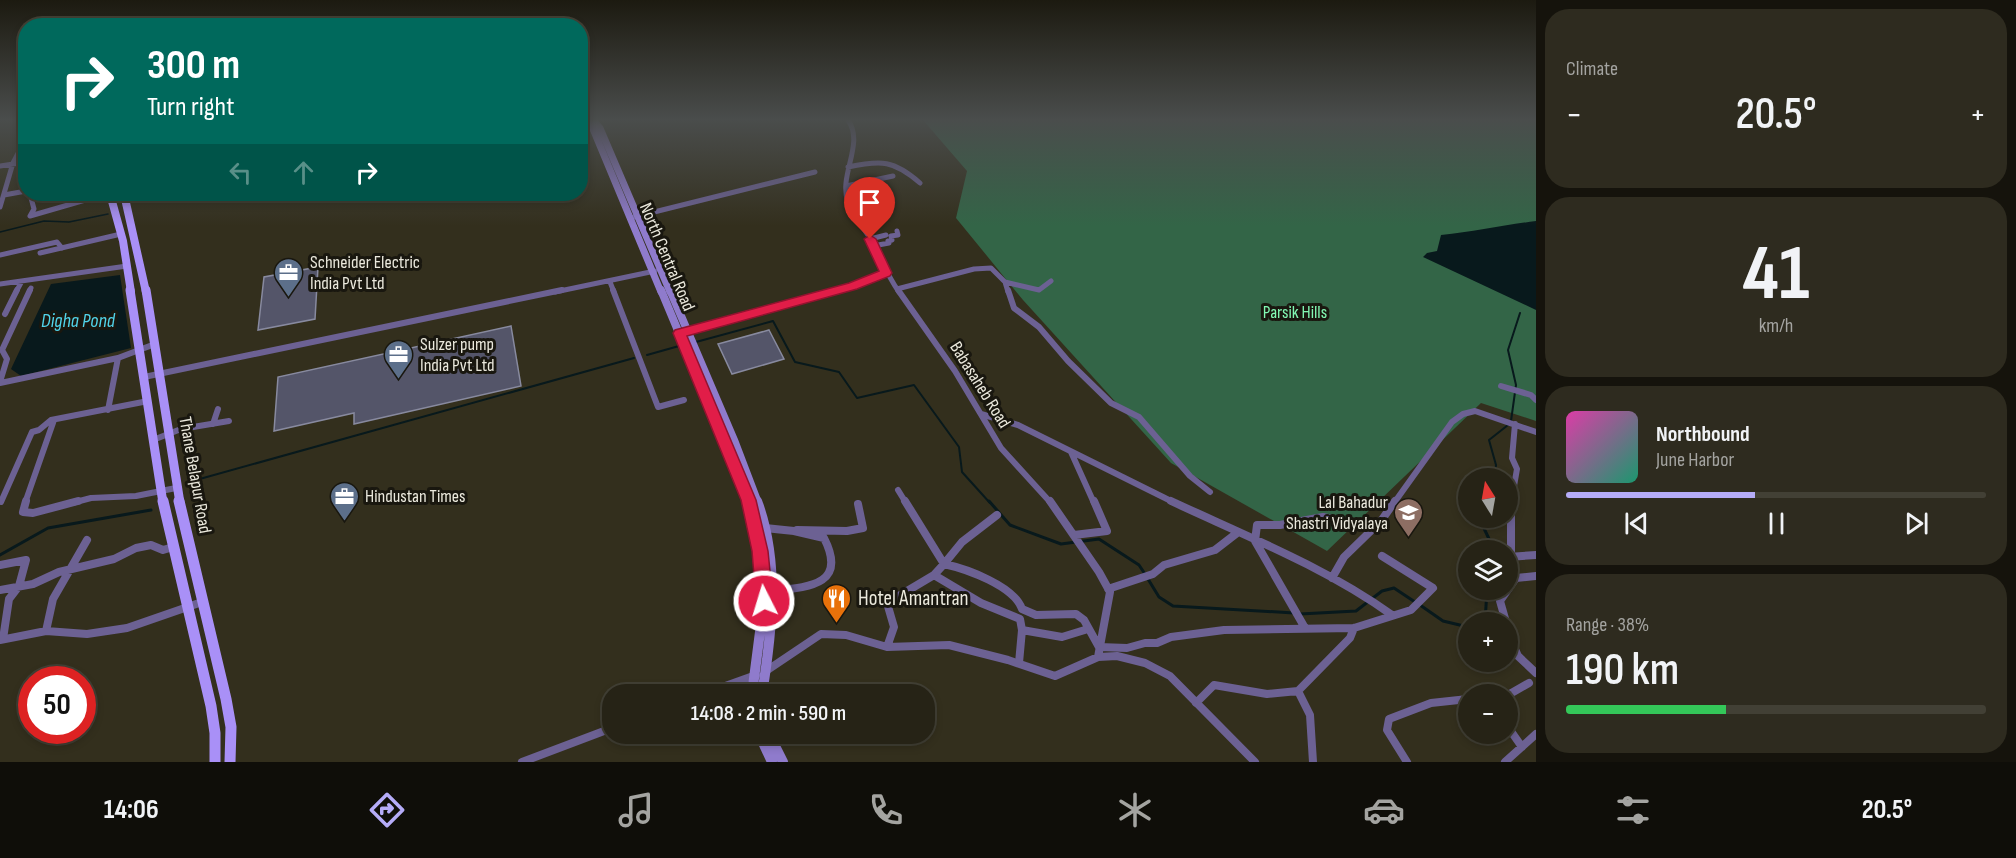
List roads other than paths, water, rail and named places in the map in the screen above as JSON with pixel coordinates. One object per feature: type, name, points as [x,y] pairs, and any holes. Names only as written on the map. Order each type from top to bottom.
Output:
[{"type":"main road","name":"North Central Road","points":[[611,156],[634,217],[685,334],[749,500],[760,551],[764,601],[753,684]]},
{"type":"main road","name":"Thane Belapur Road","points":[[110,201],[121,234],[127,266],[161,493],[212,706],[215,762]]},
{"type":"main road","name":"Thane Belapur Road","points":[[126,201],[136,237],[155,344],[176,488],[226,699],[231,727],[230,762]]},
{"type":"main road","name":"North Central Road","points":[[685,334],[734,440],[765,528],[772,591],[764,684]]},
{"type":"main road","points":[[764,744],[772,762]]},
{"type":"main road","points":[[774,744],[783,762]]},
{"type":"street","points":[[0,207],[17,156]]},
{"type":"street","name":"Babasaheb Road","points":[[851,156],[846,186],[848,201],[886,273],[955,371],[1001,448],[1053,505],[1108,589]]},
{"type":"street","points":[[848,167],[877,161],[894,162],[920,183]]},
{"type":"street","points":[[0,166],[18,163]]},
{"type":"street","points":[[634,217],[815,172]]},
{"type":"street","points":[[846,186],[893,176]]},
{"type":"street","points":[[4,195],[18,192]]},
{"type":"street","points":[[32,201],[34,209],[30,216],[83,201]]},
{"type":"street","points":[[873,246],[889,243],[888,241],[892,240],[891,236],[898,235],[897,231]]},
{"type":"street","points":[[40,253],[121,234]]},
{"type":"street","points":[[870,239],[886,235]]},
{"type":"street","points":[[0,255],[57,242],[62,248]]},
{"type":"street","points":[[0,284],[127,266]]},
{"type":"street","points":[[897,289],[974,269],[991,268],[1005,282],[1014,308],[1039,327],[1068,361],[1111,403],[1138,417],[1190,476],[1210,492]]},
{"type":"street","points":[[144,377],[657,271]]},
{"type":"street","points":[[685,334],[853,286],[886,273]]},
{"type":"street","points":[[5,314],[22,281]]},
{"type":"street","points":[[610,282],[658,407],[684,400]]},
{"type":"street","points":[[1005,282],[1039,290],[1051,282]]},
{"type":"street","points":[[31,288],[2,350],[7,359],[0,383],[117,358],[155,344]]},
{"type":"street","points":[[108,410],[117,358]]},
{"type":"street","points":[[1501,386],[1533,398]]},
{"type":"street","points":[[1,502],[30,433],[54,420],[148,401]]},
{"type":"street","points":[[213,424],[218,409]]},
{"type":"street","points":[[1332,578],[1344,557],[1375,528],[1457,418],[1475,411],[1536,432]]},
{"type":"street","points":[[981,414],[1018,425],[1147,490],[1199,512],[1364,595],[1392,615]]},
{"type":"street","points":[[54,420],[31,482],[23,512],[33,513],[91,498],[161,493],[176,488]]},
{"type":"street","points":[[153,440],[188,428],[229,421]]},
{"type":"street","points":[[1511,540],[1513,523],[1510,494],[1517,469],[1512,458],[1515,424]]},
{"type":"street","points":[[1071,452],[1107,531],[1074,535]]},
{"type":"street","points":[[898,490],[944,564],[969,570],[1019,600],[1022,609],[1019,663]]},
{"type":"street","points":[[794,531],[808,528],[849,533],[863,528],[858,504]]},
{"type":"street","points":[[887,647],[894,627],[887,603],[934,575],[962,542],[997,515]]},
{"type":"street","points":[[1305,628],[1255,541],[1257,525],[1280,525],[1323,517],[1375,528]]},
{"type":"street","points":[[765,528],[794,531],[825,538],[833,551],[829,578],[797,589],[772,591]]},
{"type":"street","points":[[1098,657],[1110,592],[1108,589],[1153,574],[1164,565],[1215,550],[1237,533]]},
{"type":"street","points":[[46,631],[53,599],[87,540]]},
{"type":"street","points":[[0,590],[43,580],[71,568],[114,559],[136,548],[151,545],[164,550],[173,547]]},
{"type":"street","points":[[1099,647],[1127,648],[1145,643],[1157,643],[1171,637],[1224,630],[1354,628],[1411,610],[1434,588],[1382,555]]},
{"type":"street","points":[[1518,556],[1536,555]]},
{"type":"street","points":[[0,565],[26,560],[19,586],[9,599],[2,640],[33,636],[46,631],[87,634],[127,628],[202,602]]},
{"type":"street","points":[[934,575],[981,603],[1020,619]]},
{"type":"street","points":[[1503,612],[1500,601],[1516,578],[1536,576]]},
{"type":"street","points":[[1022,609],[1036,615],[1076,614],[1084,620],[1099,647]]},
{"type":"street","points":[[1196,704],[1201,696],[1214,685],[1269,694],[1285,695],[1298,691],[1350,638],[1354,628]]},
{"type":"street","points":[[1022,630],[1062,637],[1088,629]]},
{"type":"street","points":[[730,684],[766,671],[821,634],[846,635],[887,647],[950,645],[1019,663],[1055,676],[1098,657],[1129,657],[1153,665],[1170,676],[1255,762]]},
{"type":"street","points":[[1518,656],[1536,673]]},
{"type":"street","points":[[1518,689],[1529,683]]},
{"type":"street","points":[[1298,691],[1303,696],[1309,714],[1313,762]]},
{"type":"street","points":[[1407,762],[1387,730],[1389,719],[1431,703],[1458,700]]},
{"type":"street","points":[[522,762],[602,732]]},
{"type":"street","points":[[1505,762],[1536,734]]},
{"type":"street","points":[[1518,741],[1522,747]]},
{"type":"water","points":[[1536,221],[1536,310],[1423,257],[1427,253],[1437,251],[1441,235]]},
{"type":"water","name":"Digha Pond","points":[[120,275],[131,348],[21,376],[11,369],[51,284]]},
{"type":"waterway","points":[[0,232],[44,221],[69,222],[108,214]]},
{"type":"waterway","points":[[1511,421],[1516,385],[1508,350],[1520,313]]},
{"type":"waterway","points":[[696,342],[773,321],[795,362],[839,372],[857,398],[914,385],[959,447],[962,472],[990,503]]},
{"type":"waterway","points":[[647,355],[679,346]]},
{"type":"waterway","points":[[189,482],[634,358]]},
{"type":"waterway","points":[[1496,468],[1489,440],[1508,425]]},
{"type":"waterway","points":[[989,501],[1010,525],[1061,544],[1099,539],[1139,565],[1145,574]]},
{"type":"waterway","points":[[0,555],[48,528],[151,510]]},
{"type":"waterway","points":[[1484,528],[1490,540]]},
{"type":"waterway","points":[[1148,579],[1159,597],[1173,606],[1294,613]]},
{"type":"waterway","points":[[1300,614],[1356,611],[1382,591],[1394,588],[1415,602]]},
{"type":"waterway","points":[[1486,600],[1486,612]]},
{"type":"waterway","points":[[1420,605],[1443,621],[1458,625]]},
{"type":"place","name":"Schneider Electric India Pvt Ltd","points":[[289,298]]},
{"type":"place","name":"Sulzer pump India Pvt Ltd","points":[[399,380]]},
{"type":"place","name":"Hindustan Times","points":[[344,522]]},
{"type":"place","name":"Lal Bahadur Shastri Vidyalaya","points":[[1409,538]]},
{"type":"place","name":"Hotel Amantran","points":[[837,624]]},
{"type":"park label","name":"Parsik Hills","points":[[1295,312]]}]
